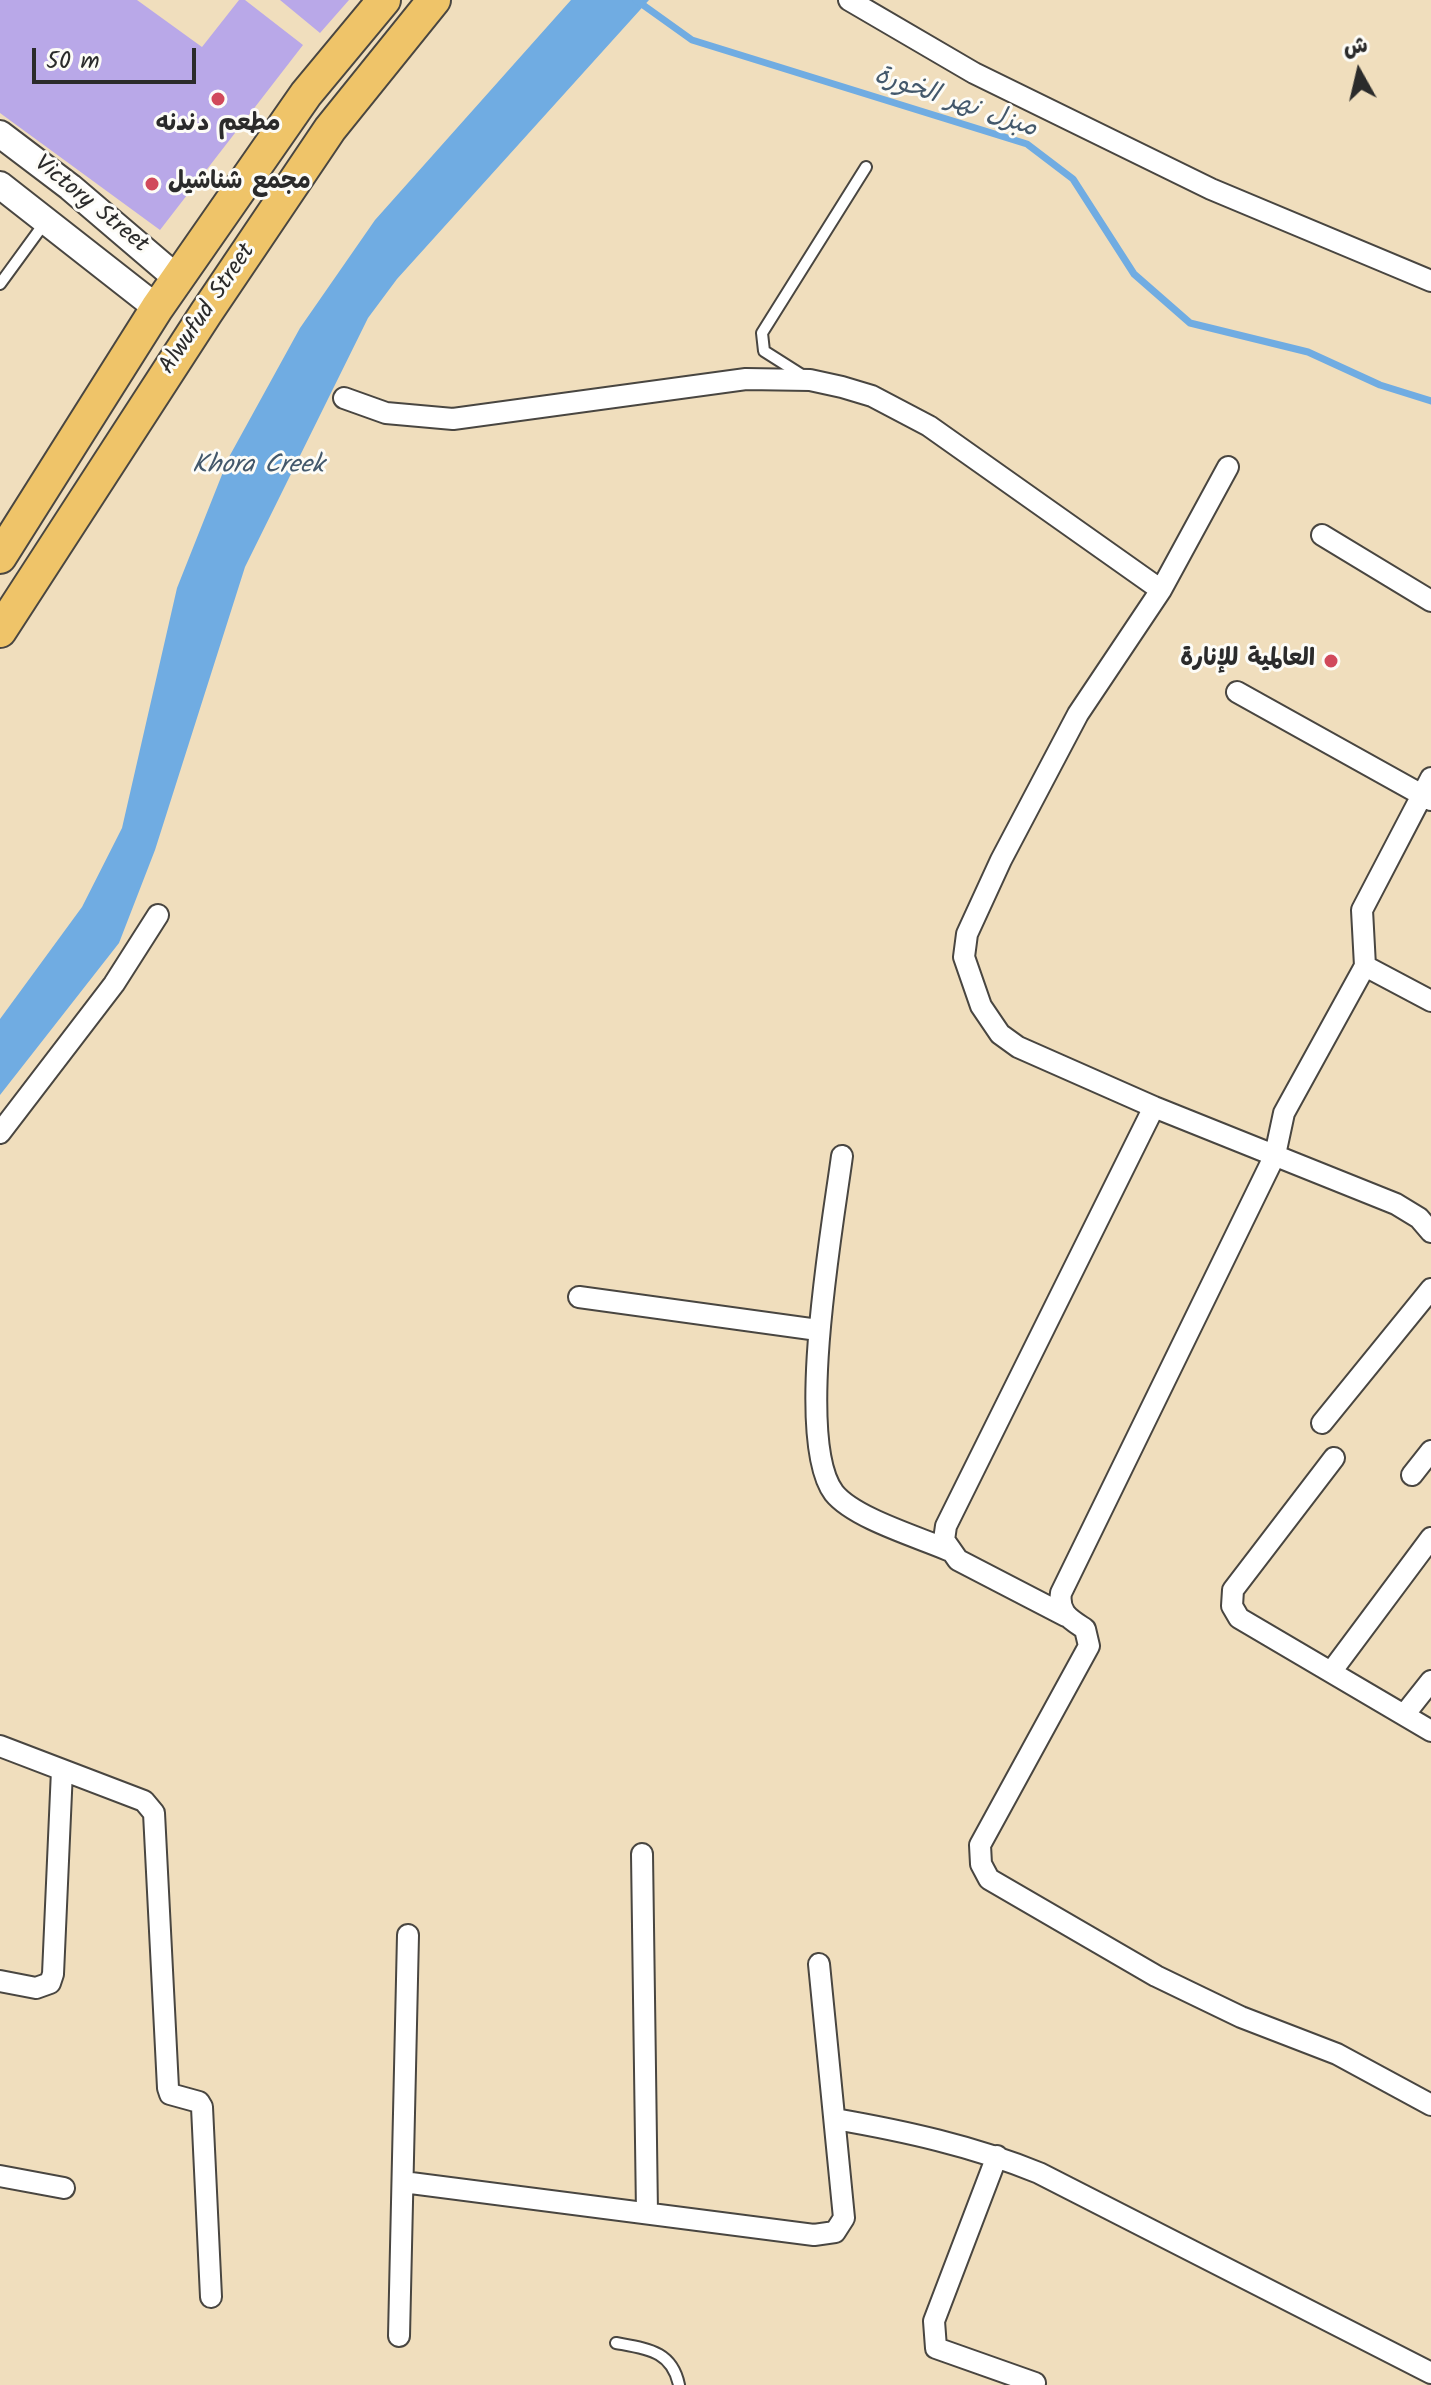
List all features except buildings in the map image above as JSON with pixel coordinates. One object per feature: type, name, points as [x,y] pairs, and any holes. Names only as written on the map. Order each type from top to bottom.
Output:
[{"type":"main road","name":"Alwufud Street","points":[[0,557],[157,308],[306,94],[384,0]]},
{"type":"main road","name":"Alwufud Street","points":[[0,631],[206,313],[330,129],[434,0]]},
{"type":"street","points":[[849,0],[974,73],[1211,189],[1431,281]]},
{"type":"street","name":"Victory Street","points":[[0,134],[70,187],[179,280]]},
{"type":"street","name":"Victory Street","points":[[0,185],[48,219],[157,308]]},
{"type":"street","points":[[48,219],[70,187]]},
{"type":"street","points":[[344,398],[386,413],[453,419],[746,379],[810,380],[872,396],[929,426],[1161,590]]},
{"type":"street","points":[[1228,467],[1161,590],[1078,714],[1001,860],[967,934],[964,957],[981,1006],[1000,1034],[1018,1047],[1154,1107],[1396,1204],[1419,1218],[1431,1232]]},
{"type":"street","points":[[1322,535],[1431,601]]},
{"type":"street","points":[[1066,1616],[1059,1604],[1061,1593],[1275,1155],[1284,1113],[1365,966],[1362,910],[1428,791],[1237,692]]},
{"type":"street","points":[[0,1133],[114,984],[158,915]]},
{"type":"street","points":[[1365,966],[1431,1001]]},
{"type":"street","points":[[948,1550],[944,1540],[946,1526],[1154,1107]]},
{"type":"street","points":[[842,1156],[818,1330],[819,1451],[834,1492],[849,1507],[948,1550],[958,1560],[1066,1616],[1085,1629],[1089,1646],[980,1845],[981,1864],[989,1879],[1156,1976],[1241,2017],[1337,2054],[1431,2105]]},
{"type":"street","points":[[1322,1423],[1431,1289]]},
{"type":"street","points":[[579,1297],[818,1330]]},
{"type":"street","points":[[1412,1475],[1431,1451]]},
{"type":"street","points":[[1334,1458],[1233,1590],[1232,1606],[1239,1618],[1431,1731]]},
{"type":"street","points":[[1331,1672],[1431,1538]]},
{"type":"street","points":[[1404,1715],[1431,1681]]},
{"type":"street","points":[[0,1746],[144,1801],[154,1813],[168,2088],[170,2094],[199,2102],[202,2107],[211,2297]]},
{"type":"street","points":[[0,1981],[36,1988],[50,1983],[53,1974],[62,1770]]},
{"type":"street","points":[[642,1854],[647,2213]]},
{"type":"street","points":[[399,2336],[408,1935]]},
{"type":"street","points":[[403,2182],[814,2235],[835,2232],[844,2218],[819,1964]]},
{"type":"street","points":[[835,2119],[902,2131],[997,2156],[1053,2180],[1431,2373]]},
{"type":"street","points":[[997,2156],[934,2321],[932,2336],[936,2348],[1035,2383]]},
{"type":"street","points":[[0,2176],[64,2188]]},
{"type":"lane","points":[[810,380],[764,351],[762,333],[866,167]]},
{"type":"lane","points":[[0,284],[48,219]]},
{"type":"lane","points":[[616,2343],[666,2356],[675,2368],[679,2385]]},
{"type":"water","name":"Khora Creek","points":[[571,0],[649,0],[397,279],[368,318],[245,567],[155,850],[119,943],[0,1095],[0,1019],[82,907],[122,828],[177,588],[229,457],[300,328],[375,220]]},
{"type":"waterway","name":"مبزل نهر الخورة","points":[[636,0],[692,40],[1027,144],[1073,179],[1134,274],[1190,323],[1308,352],[1380,385],[1431,401]]},
{"type":"place","name":"مطعم دندنه","points":[[218,99]]},
{"type":"place","name":"مجمع شناشيل","points":[[152,184]]},
{"type":"place","name":"العالمية للإنارة","points":[[1331,661]]}]
